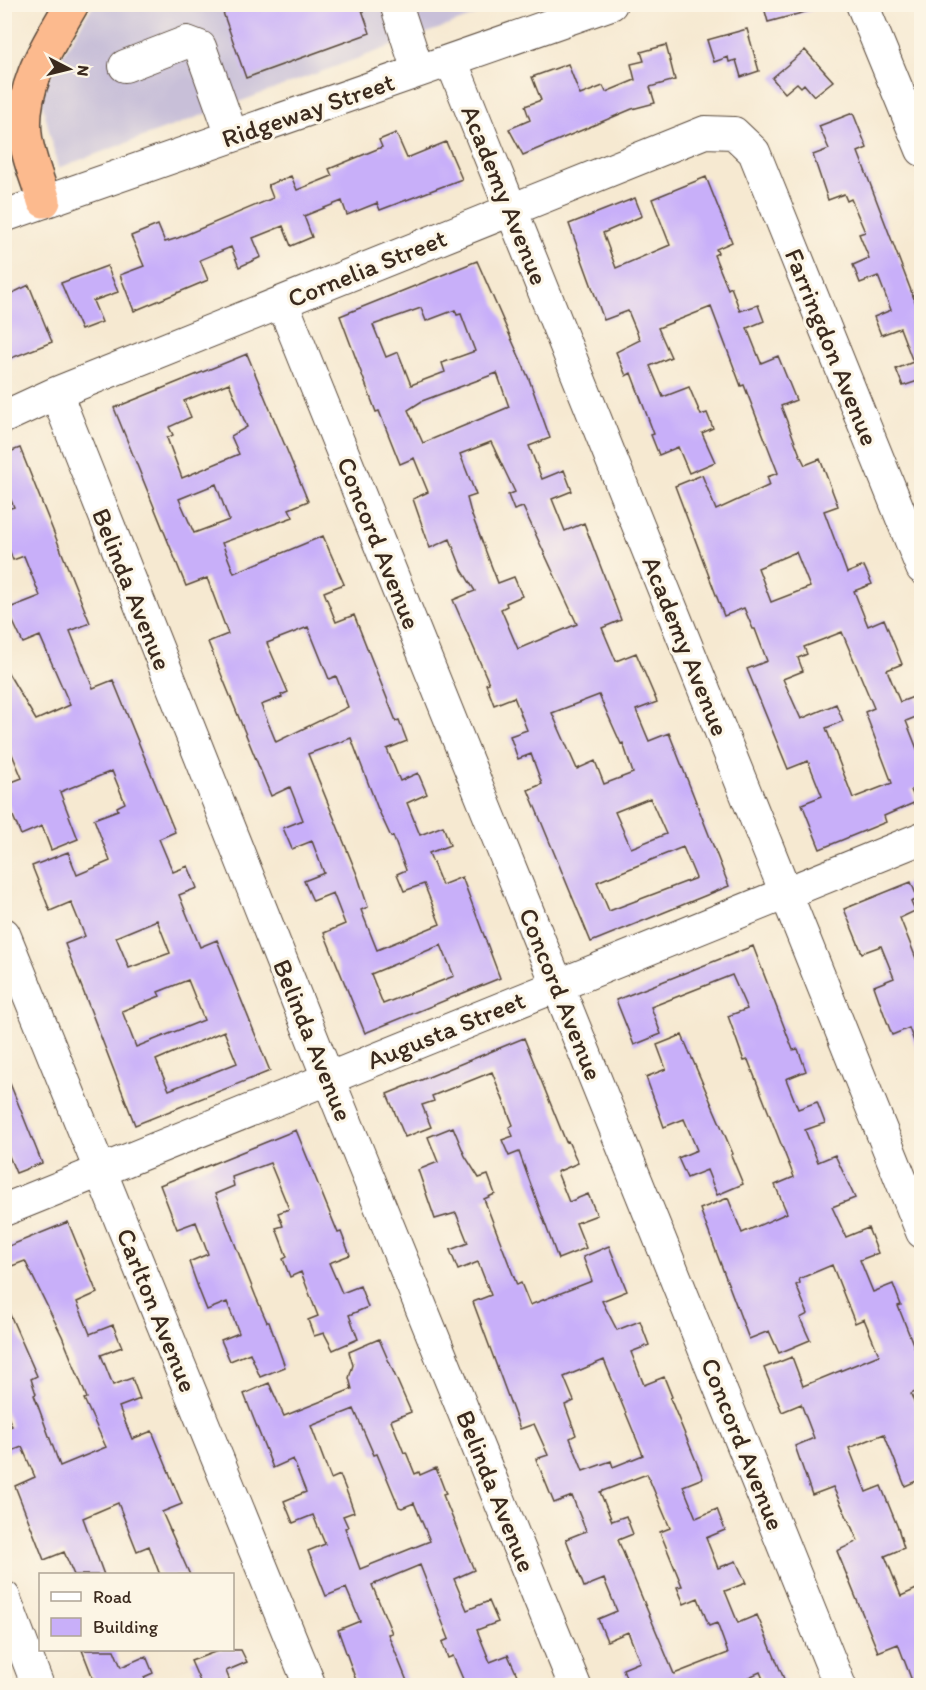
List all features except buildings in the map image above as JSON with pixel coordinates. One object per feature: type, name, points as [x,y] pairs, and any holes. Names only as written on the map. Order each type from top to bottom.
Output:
[{"type":"highway","points":[[44,201],[25,134],[27,90],[44,53],[72,4]]},
{"type":"street","points":[[396,4],[418,71]]},
{"type":"street","name":"Ridgeway Street","points":[[4,216],[611,4]]},
{"type":"street","points":[[862,4],[921,150]]},
{"type":"street","points":[[125,66],[188,42],[200,47],[232,136]]},
{"type":"street","name":"Academy Avenue","points":[[451,60],[921,1232]]},
{"type":"street","name":"Cornelia Street","points":[[4,417],[56,393],[705,132],[734,133]]},
{"type":"street","name":"Farringdon Avenue","points":[[734,133],[754,152],[921,568]]},
{"type":"street","name":"Concord Avenue","points":[[282,302],[840,1686]]},
{"type":"street","name":"Belinda Avenue","points":[[56,393],[328,1078],[575,1686]]},
{"type":"street","name":"Augusta Street","points":[[4,1210],[921,838]]},
{"type":"street","name":"Carlton Avenue","points":[[4,934],[310,1686]]},
{"type":"street","points":[[4,1597],[38,1686]]},
{"type":"shaded area","points":[[93,5],[504,5],[58,168],[40,93]]}]
